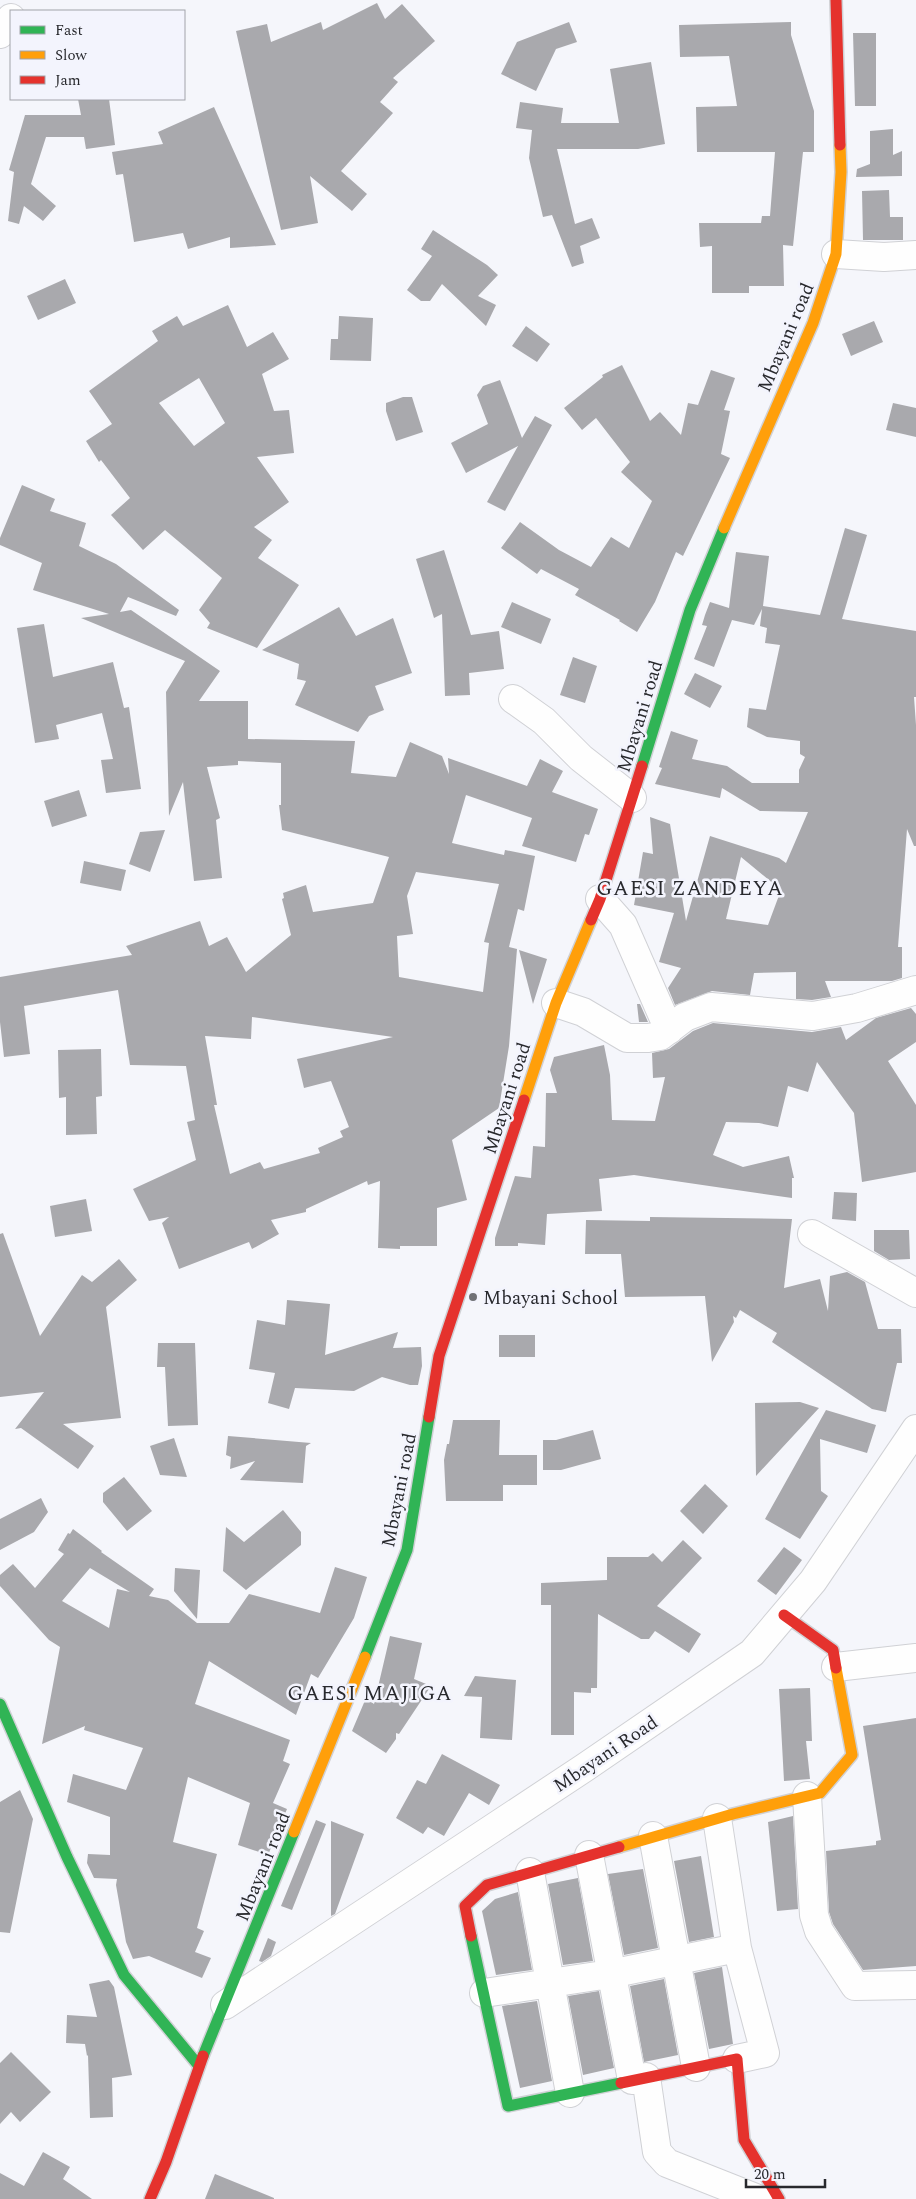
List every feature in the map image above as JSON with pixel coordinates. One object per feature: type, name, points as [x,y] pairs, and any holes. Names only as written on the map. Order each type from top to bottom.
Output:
[{"type":"street","name":"Mbayani road","points":[[150,2199],[166,2162],[199,2066],[225,2006],[407,1550],[439,1356],[556,1003],[600,899],[690,610],[783,388],[814,323],[836,254],[841,172],[836,0]]},
{"type":"street","points":[[0,34],[10,19]]},
{"type":"street","points":[[836,254],[884,257],[916,255]]},
{"type":"street","points":[[513,699],[544,721],[581,758],[632,798]]},
{"type":"street","points":[[600,899],[623,925],[668,1030]]},
{"type":"street","points":[[556,1003],[583,1012],[627,1038],[648,1038],[660,1036],[684,1017],[711,1007],[814,1016],[857,1008],[916,990]]},
{"type":"street","points":[[812,1234],[916,1293]]},
{"type":"street","name":"Mbayani Road","points":[[225,2006],[584,1768],[752,1653],[814,1581],[916,1428]]},
{"type":"street","points":[[717,1818],[737,1948],[765,2053],[508,2106],[465,1906],[487,1884],[717,1818],[820,1793],[852,1755],[833,1650],[784,1615]]},
{"type":"street","points":[[836,1668],[916,1658]]},
{"type":"street","points":[[0,1704],[67,1857],[120,1967],[199,2066]]},
{"type":"street","points":[[807,1796],[814,1914],[818,1931],[855,1986],[916,1985]]},
{"type":"street","points":[[653,1836],[696,2067]]},
{"type":"street","points":[[588,1855],[610,1974],[657,2152],[667,2163],[758,2199]]},
{"type":"street","points":[[530,1872],[570,2093]]},
{"type":"street","points":[[484,1993],[610,1974],[737,1948]]},
{"type":"street","points":[[737,2058],[744,2140],[779,2199]]},
{"type":"building","points":[[377,3],[385,19],[402,4],[435,41],[393,78],[398,82],[380,102],[393,113],[341,171],[367,194],[352,211],[310,176],[318,223],[281,230],[236,31],[267,24],[271,42],[321,22],[323,30]]},
{"type":"building","points":[[569,22],[577,42],[556,49],[536,91],[501,74],[517,42]]},
{"type":"building","points":[[791,22],[791,35],[814,111],[814,152],[803,152],[793,246],[783,245],[784,286],[749,286],[749,293],[712,293],[712,246],[700,247],[699,223],[761,223],[762,216],[770,216],[775,152],[697,152],[696,107],[737,106],[729,56],[680,57],[679,25]]},
{"type":"building","points":[[853,33],[876,33],[876,106],[855,106]]},
{"type":"building","points":[[651,62],[665,144],[638,149],[557,149],[575,224],[592,218],[600,238],[580,246],[584,263],[572,267],[552,215],[543,217],[529,158],[532,130],[516,128],[520,102],[563,108],[561,123],[619,123],[610,69]]},
{"type":"building","points":[[78,100],[109,100],[115,145],[86,149],[84,137],[46,137],[31,184],[56,206],[43,221],[24,206],[19,224],[8,221],[14,172],[9,170],[25,115],[81,115]]},
{"type":"building","points":[[214,107],[276,245],[230,248],[230,237],[188,249],[183,233],[134,242],[123,174],[116,175],[112,152],[163,144],[158,132]]},
{"type":"building","points":[[893,129],[893,155],[902,151],[902,176],[856,177],[857,169],[870,164],[870,131]]},
{"type":"building","points":[[889,190],[890,217],[903,217],[903,240],[863,240],[862,191]]},
{"type":"building","points":[[433,230],[487,265],[498,275],[478,296],[496,305],[486,326],[442,284],[430,301],[421,301],[407,290],[432,256],[421,249]]},
{"type":"building","points":[[65,279],[76,303],[38,320],[27,296]]},
{"type":"building","points":[[228,305],[247,347],[273,332],[289,359],[262,374],[274,411],[289,410],[294,453],[257,457],[289,502],[254,527],[272,540],[258,558],[299,585],[257,648],[207,628],[210,623],[199,610],[222,578],[165,530],[143,550],[111,515],[130,498],[101,460],[99,462],[86,441],[112,424],[89,391],[158,341],[152,331],[177,316],[183,326]],"holes":[[[199,378],[225,423],[194,446],[159,403]]]},
{"type":"building","points":[[339,316],[373,318],[371,361],[330,360],[331,339],[338,339]]},
{"type":"building","points":[[874,321],[883,342],[851,356],[842,334]]},
{"type":"building","points":[[526,326],[550,344],[537,362],[512,346]]},
{"type":"building","points":[[622,365],[650,421],[660,412],[681,435],[688,403],[698,405],[711,370],[735,378],[724,410],[730,411],[721,454],[730,458],[683,556],[676,552],[655,602],[637,632],[620,620],[575,595],[579,589],[541,569],[537,574],[501,548],[520,522],[559,550],[591,567],[611,537],[629,548],[652,501],[621,472],[630,462],[596,418],[582,430],[564,408],[603,377],[602,375]]},
{"type":"building","points":[[500,380],[522,438],[535,416],[552,425],[505,511],[487,502],[518,446],[466,473],[451,443],[488,424],[477,395],[483,386]]},
{"type":"building","points":[[403,397],[412,397],[423,432],[396,441],[386,411],[386,403]]},
{"type":"building","points":[[893,403],[916,408],[916,437],[886,430]]},
{"type":"building","points":[[22,485],[55,499],[50,511],[86,523],[79,546],[116,564],[179,610],[176,616],[128,597],[120,612],[131,610],[220,671],[199,701],[248,701],[248,739],[355,741],[351,773],[396,777],[410,742],[442,756],[449,774],[448,758],[527,786],[540,759],[563,771],[552,792],[598,809],[589,835],[585,834],[576,862],[522,846],[532,818],[466,795],[452,843],[504,855],[505,850],[535,856],[524,911],[518,909],[509,947],[517,949],[509,1046],[499,1108],[452,1140],[467,1200],[437,1208],[437,1246],[400,1246],[400,1249],[378,1248],[380,1181],[368,1185],[367,1181],[306,1209],[306,1212],[271,1220],[279,1234],[252,1249],[249,1242],[179,1269],[162,1223],[169,1217],[149,1221],[133,1189],[196,1160],[187,1122],[195,1120],[186,1066],[130,1065],[118,990],[24,1006],[30,1054],[4,1057],[0,1022],[0,977],[132,955],[126,946],[200,921],[209,946],[227,937],[246,972],[291,935],[282,899],[284,898],[283,893],[306,885],[313,912],[373,903],[389,857],[282,830],[279,805],[281,805],[281,763],[238,761],[238,765],[207,767],[220,818],[216,820],[222,878],[194,881],[183,782],[169,816],[166,692],[185,661],[81,618],[109,614],[33,590],[42,563],[0,545],[0,538]],"holes":[[[416,872],[499,884],[484,942],[489,943],[483,992],[399,977],[397,936],[413,934],[407,896]],[[252,1017],[393,1037],[297,1059],[304,1088],[331,1081],[349,1127],[340,1131],[343,1137],[318,1148],[320,1153],[264,1169],[260,1162],[230,1174],[214,1105],[217,1105],[205,1036],[251,1039]]]},
{"type":"building","points":[[845,528],[867,535],[842,619],[916,631],[916,697],[914,697],[916,725],[916,846],[914,846],[907,829],[898,947],[902,947],[902,978],[892,981],[825,981],[831,997],[812,1000],[796,999],[796,972],[754,973],[750,995],[712,991],[675,1005],[668,988],[681,968],[659,962],[674,913],[634,905],[643,852],[653,854],[650,817],[670,824],[686,921],[710,836],[779,858],[786,863],[808,812],[760,811],[722,788],[720,798],[655,784],[662,768],[659,767],[671,731],[698,740],[692,759],[727,766],[752,783],[799,783],[799,770],[805,757],[800,754],[800,741],[767,737],[747,727],[749,708],[766,710],[780,645],[765,643],[767,628],[760,626],[762,609],[754,625],[732,620],[714,667],[694,659],[707,626],[702,625],[705,615],[710,602],[729,608],[736,552],[769,556],[763,606],[820,615]],"holes":[[[741,857],[781,890],[768,925],[726,919]]]},
{"type":"building","points":[[444,550],[471,635],[499,631],[504,669],[469,673],[470,695],[445,696],[442,614],[434,618],[416,559]]},
{"type":"building","points":[[512,602],[551,619],[541,644],[501,627]]},
{"type":"building","points":[[339,607],[356,636],[393,618],[412,673],[375,686],[384,710],[369,716],[358,732],[295,705],[306,681],[297,679],[299,664],[262,650]]},
{"type":"building","points":[[44,624],[53,677],[113,662],[124,708],[129,707],[141,789],[106,793],[101,760],[113,759],[102,713],[56,725],[59,739],[35,743],[17,628]]},
{"type":"building","points":[[573,657],[597,666],[585,703],[560,695]]},
{"type":"building","points":[[695,673],[722,686],[710,708],[684,694]]},
{"type":"building","points":[[79,790],[87,816],[52,827],[44,801]]},
{"type":"building","points":[[165,830],[150,872],[129,864],[140,832]]},
{"type":"building","points":[[84,861],[126,870],[121,891],[80,883]]},
{"type":"building","points":[[519,950],[547,959],[533,1004]]},
{"type":"building","points":[[637,1004],[640,1004],[648,1022],[639,1022]]},
{"type":"building","points":[[911,1008],[916,1014],[916,1042],[888,1061],[916,1105],[916,1172],[862,1182],[854,1113],[817,1062],[808,1092],[788,1086],[778,1127],[759,1123],[726,1122],[713,1155],[743,1167],[789,1156],[794,1178],[792,1178],[792,1198],[634,1175],[599,1179],[602,1211],[547,1214],[545,1245],[518,1243],[518,1246],[495,1246],[495,1238],[515,1176],[531,1178],[533,1146],[545,1147],[546,1093],[557,1093],[550,1070],[554,1057],[604,1045],[610,1075],[612,1120],[655,1121],[665,1077],[653,1078],[652,1053],[669,1049],[693,1031],[713,1023],[812,1032],[841,1027],[846,1040],[876,1018]]},
{"type":"building","points":[[101,1049],[102,1096],[96,1097],[97,1134],[66,1135],[66,1097],[59,1098],[58,1050]]},
{"type":"building","points":[[834,1192],[857,1193],[856,1221],[832,1219]]},
{"type":"building","points":[[86,1199],[92,1231],[55,1237],[50,1206]]},
{"type":"building","points":[[650,1217],[792,1219],[784,1288],[820,1279],[828,1311],[830,1276],[847,1272],[865,1282],[878,1329],[901,1329],[902,1363],[897,1363],[886,1412],[872,1409],[772,1342],[777,1333],[740,1310],[736,1318],[733,1316],[734,1322],[712,1362],[705,1296],[625,1297],[621,1254],[585,1254],[586,1220],[650,1221]]},
{"type":"building","points":[[874,1230],[909,1230],[910,1259],[889,1260],[874,1251]]},
{"type":"building","points":[[3,1233],[40,1336],[82,1275],[92,1282],[119,1259],[137,1280],[106,1307],[121,1418],[63,1424],[94,1446],[78,1469],[21,1428],[15,1429],[44,1392],[0,1397],[0,1234]]},
{"type":"building","points":[[287,1300],[330,1304],[325,1355],[398,1332],[393,1348],[421,1347],[422,1366],[418,1385],[410,1385],[382,1377],[354,1391],[295,1388],[289,1409],[268,1403],[275,1373],[249,1369],[257,1320],[285,1325]]},
{"type":"building","points":[[499,1335],[535,1335],[535,1357],[499,1357]]},
{"type":"building","points":[[158,1343],[195,1343],[198,1425],[168,1426],[165,1367],[157,1367]]},
{"type":"building","points":[[800,1402],[819,1408],[756,1476],[755,1403]]},
{"type":"building","points":[[826,1410],[876,1425],[867,1453],[820,1439],[821,1491],[828,1496],[800,1539],[765,1519]]},
{"type":"building","points":[[453,1420],[500,1420],[499,1455],[537,1455],[537,1485],[503,1485],[503,1501],[446,1501],[444,1460]]},
{"type":"building","points":[[593,1430],[601,1459],[561,1470],[543,1470],[543,1440],[556,1440]]},
{"type":"building","points":[[228,1436],[311,1443],[306,1446],[303,1483],[240,1480],[255,1461],[230,1469],[231,1457],[226,1455]]},
{"type":"building","points":[[174,1438],[187,1477],[160,1475],[150,1446]]},
{"type":"building","points":[[124,1477],[152,1511],[127,1531],[103,1502],[103,1493]]},
{"type":"building","points":[[705,1484],[728,1506],[703,1534],[680,1511]]},
{"type":"building","points":[[41,1498],[48,1512],[34,1532],[0,1550],[0,1519]]},
{"type":"building","points":[[283,1510],[301,1532],[301,1545],[246,1590],[223,1571],[226,1527],[244,1542]]},
{"type":"building","points":[[73,1529],[101,1552],[154,1589],[149,1596],[168,1600],[197,1623],[229,1623],[249,1594],[320,1613],[335,1567],[367,1577],[354,1618],[318,1678],[311,1674],[296,1715],[209,1661],[195,1704],[290,1740],[283,1761],[290,1764],[273,1803],[287,1809],[268,1855],[238,1845],[250,1803],[188,1777],[173,1842],[217,1854],[197,1928],[204,1931],[195,1952],[211,1958],[202,1978],[149,1956],[133,1959],[126,1942],[116,1885],[117,1879],[94,1878],[87,1863],[88,1854],[110,1855],[110,1817],[67,1802],[73,1774],[126,1790],[143,1748],[84,1730],[85,1726],[42,1744],[60,1647],[49,1640],[0,1586],[0,1575],[13,1564],[35,1588],[64,1554],[58,1550],[68,1533],[70,1534]],"holes":[[[90,1568],[130,1592],[117,1589],[109,1628],[62,1601]]]},
{"type":"building","points":[[683,1540],[702,1558],[657,1606],[701,1634],[689,1653],[655,1631],[649,1639],[641,1639],[598,1614],[597,1688],[591,1688],[591,1693],[574,1692],[574,1735],[551,1735],[551,1605],[541,1605],[541,1583],[607,1580],[607,1557],[648,1557],[653,1553],[662,1562]]},
{"type":"building","points":[[784,1547],[802,1560],[776,1595],[757,1581]]},
{"type":"building","points":[[175,1568],[200,1570],[197,1619],[174,1591]]},
{"type":"building","points":[[390,1636],[422,1643],[414,1679],[431,1686],[399,1734],[396,1733],[396,1739],[386,1753],[352,1731],[366,1698],[374,1704]]},
{"type":"building","points":[[475,1676],[516,1680],[512,1740],[480,1738],[482,1697],[464,1696]]},
{"type":"building","points":[[810,1688],[812,1741],[806,1741],[810,1779],[784,1781],[779,1689]]},
{"type":"building","points":[[916,1718],[916,1966],[863,1970],[833,1924],[829,1912],[826,1851],[876,1845],[876,1841],[881,1840],[863,1726]]},
{"type":"building","points":[[442,1754],[500,1785],[489,1805],[469,1793],[444,1836],[428,1827],[423,1834],[396,1818],[417,1780],[426,1784]]},
{"type":"building","points":[[20,1790],[33,1819],[10,1933],[0,1932],[0,1802]]},
{"type":"building","points":[[793,1816],[798,1909],[777,1911],[768,1822]]},
{"type":"building","points":[[316,1820],[326,1824],[292,1910],[281,1906]]},
{"type":"building","points":[[331,1821],[364,1834],[335,1914],[331,1916]]},
{"type":"building","points":[[701,1856],[714,1937],[689,1942],[674,1861]]},
{"type":"building","points":[[643,1869],[658,1948],[624,1955],[608,1874]]},
{"type":"building","points":[[578,1878],[593,1961],[563,1965],[548,1884]]},
{"type":"building","points":[[518,1892],[532,1970],[496,1975],[482,1911],[495,1899]]},
{"type":"building","points":[[268,1938],[276,1942],[271,1956],[262,1962],[259,1961]]},
{"type":"building","points":[[722,1967],[733,2044],[709,2049],[694,1973]]},
{"type":"building","points":[[664,1979],[678,2055],[644,2062],[630,1986]]},
{"type":"building","points":[[109,1980],[114,1987],[132,2075],[112,2078],[113,2117],[90,2118],[88,2055],[85,2044],[66,2043],[67,2015],[97,2017],[89,1984]]},
{"type":"building","points":[[599,1991],[614,2068],[583,2075],[568,1996]]},
{"type":"building","points":[[537,2001],[552,2081],[520,2088],[502,2006]]},
{"type":"building","points":[[11,2052],[51,2092],[20,2122],[11,2112],[0,2124],[0,2063]]},
{"type":"building","points":[[43,2152],[70,2167],[63,2179],[92,2199],[0,2199],[0,2173],[24,2186]]},
{"type":"building","points":[[215,2174],[274,2198],[274,2199],[205,2199]]},
{"type":"traffic: fast","points":[[642,766],[690,610],[724,528]]},
{"type":"traffic: fast","points":[[365,1657],[407,1550],[429,1417]]},
{"type":"traffic: fast","points":[[0,1704],[67,1857],[124,1975],[199,2066]]},
{"type":"traffic: fast","points":[[203,2056],[294,1832]]},
{"type":"traffic: fast","points":[[471,1936],[508,2106],[621,2083]]},
{"type":"traffic: slow","points":[[724,528],[813,323],[836,254],[841,172],[840,145]]},
{"type":"traffic: slow","points":[[524,1100],[556,1003],[591,920]]},
{"type":"traffic: slow","points":[[294,1832],[365,1657]]},
{"type":"traffic: slow","points":[[619,1847],[733,1814],[820,1793],[852,1755],[836,1668]]},
{"type":"traffic: jam","points":[[836,0],[840,145]]},
{"type":"traffic: jam","points":[[591,920],[600,899],[642,766]]},
{"type":"traffic: jam","points":[[429,1417],[439,1356],[524,1100]]},
{"type":"traffic: jam","points":[[784,1615],[833,1650],[836,1668]]},
{"type":"traffic: jam","points":[[471,1936],[465,1906],[487,1885],[619,1847]]},
{"type":"traffic: jam","points":[[150,2199],[166,2162],[203,2056]]},
{"type":"traffic: jam","points":[[621,2083],[737,2059],[744,2140],[779,2199]]},
{"type":"place","name":"Mbayani School","points":[[473,1297]]},
{"type":"district","name":"GAESI ZANDEYA","points":[[690,888]]},
{"type":"district","name":"GAESI MAJIGA","points":[[370,1693]]}]
